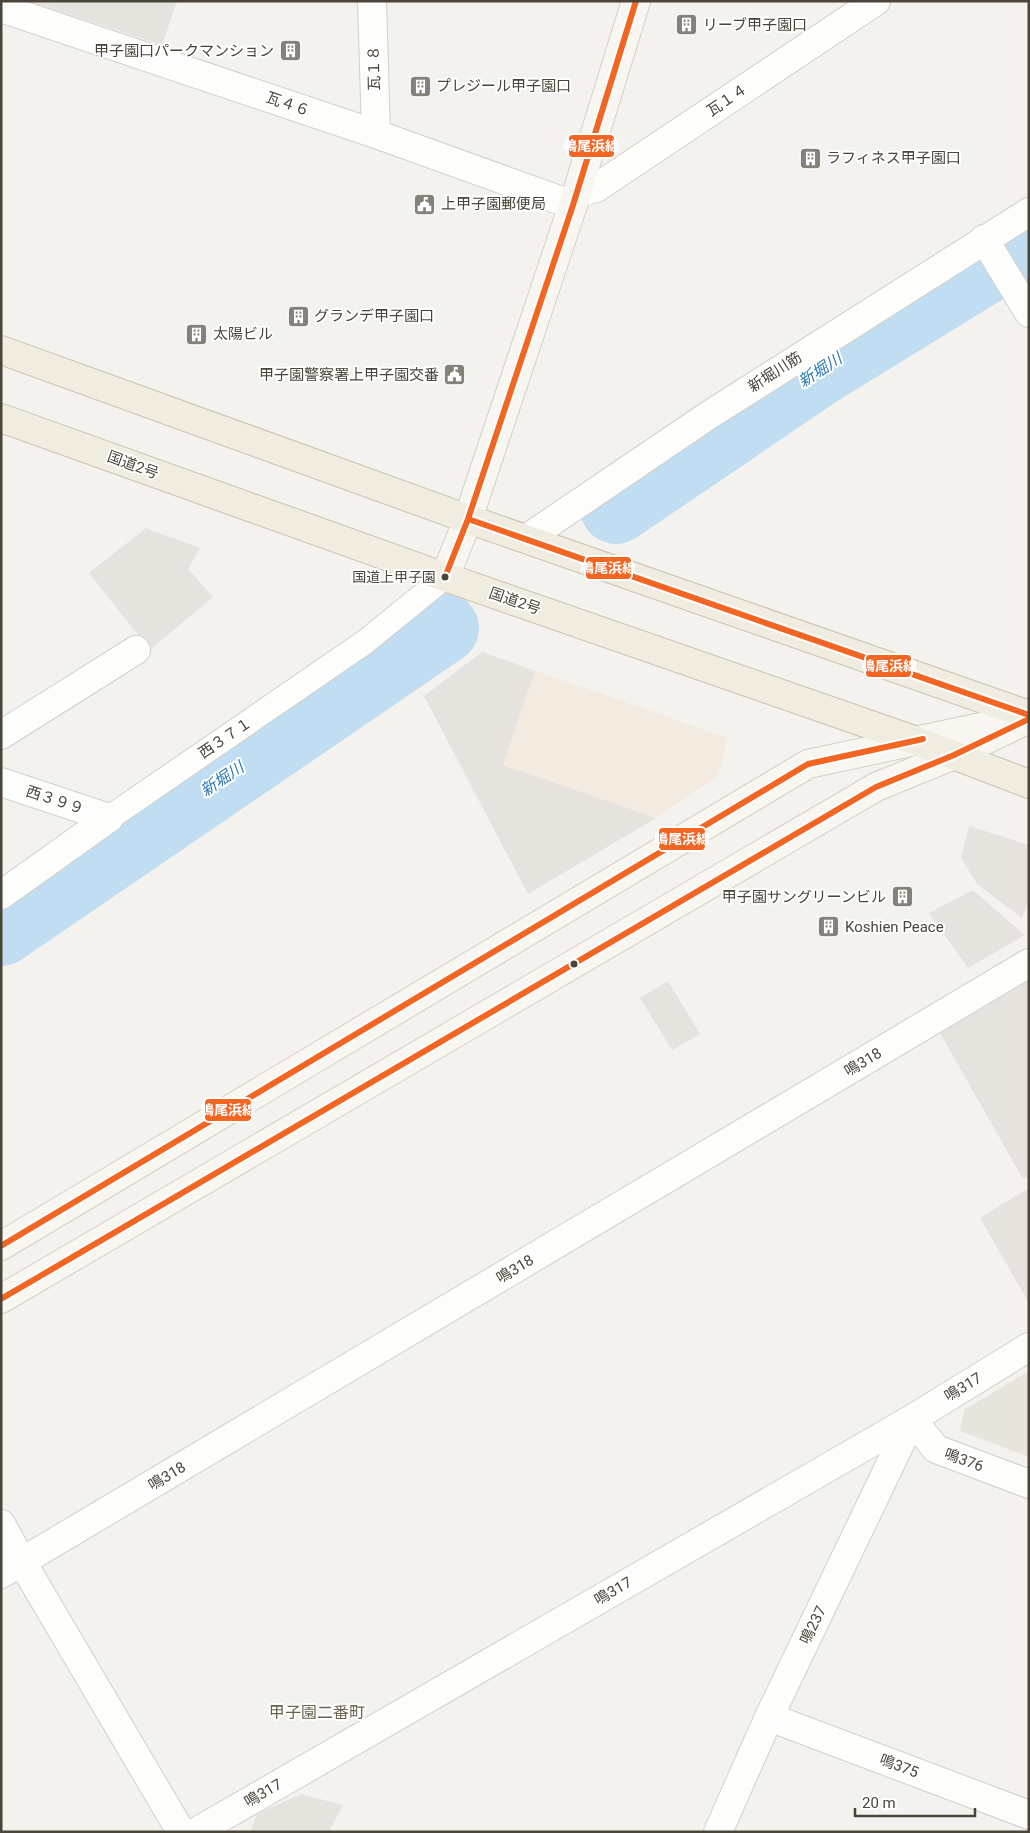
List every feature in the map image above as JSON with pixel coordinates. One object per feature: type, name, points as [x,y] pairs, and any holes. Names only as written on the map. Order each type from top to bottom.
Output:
[{"type":"highway","points":[[1,350],[468,519],[1029,717]]},
{"type":"highway","name":"国道2号","points":[[1,418],[445,577],[914,740],[1029,784]]},
{"type":"main road","points":[[445,577],[468,519],[574,200],[636,1]]},
{"type":"main road","points":[[1,1246],[808,764],[1029,717]]},
{"type":"main road","points":[[1,1299],[876,787],[954,755],[1029,717]]},
{"type":"street","name":"瓦１８","points":[[372,1],[376,134]]},
{"type":"street","name":"瓦１４","points":[[574,200],[596,188],[876,1]]},
{"type":"street","name":"瓦４６","points":[[1,8],[574,200]]},
{"type":"street","name":"新堀川筋","points":[[526,539],[695,424],[992,253],[1029,212]]},
{"type":"street","points":[[992,253],[1029,314]]},
{"type":"street","name":"西３７１","points":[[1,896],[109,818],[365,642],[445,577]]},
{"type":"street","points":[[1,735],[136,650]]},
{"type":"street","name":"西３９９","points":[[1,782],[109,818]]},
{"type":"street","name":"鳴318","points":[[12,1568],[1029,963]]},
{"type":"street","name":"鳴317","points":[[196,1832],[912,1419],[1029,1348]]},
{"type":"street","name":"鳴376","points":[[912,1419],[936,1449],[1029,1484]]},
{"type":"street","name":"鳴237","points":[[718,1832],[769,1717],[912,1419]]},
{"type":"street","points":[[1,1524],[12,1568],[181,1832]]},
{"type":"street","name":"鳴375","points":[[769,1717],[1029,1815]]},
{"type":"shaded area","points":[[28,1],[177,1],[162,45]]},
{"type":"shaded area","points":[[146,528],[200,548],[188,569],[213,597],[150,650],[89,573]]},
{"type":"shaded area","points":[[482,652],[728,738],[718,776],[656,818],[528,894],[424,696]]},
{"type":"shaded area","points":[[482,652],[535,671],[503,765],[656,818],[528,894],[424,696]]},
{"type":"shaded area","points":[[969,826],[1029,845],[1029,900],[1022,918],[977,884],[961,858]]},
{"type":"shaded area","points":[[973,890],[1025,935],[968,968],[929,913]]},
{"type":"shaded area","points":[[1029,979],[1029,1176],[1023,1179],[940,1033]]},
{"type":"shaded area","points":[[668,981],[700,1034],[672,1050],[640,998]]},
{"type":"shaded area","points":[[1029,1188],[1029,1303],[980,1218]]},
{"type":"shaded area","points":[[1029,1371],[1029,1457],[960,1431],[964,1410]]},
{"type":"shaded area","points":[[301,1794],[343,1805],[329,1832],[250,1832],[257,1814]]},
{"type":"waterway","name":"新堀川","points":[[616,508],[819,370],[1029,241]]},
{"type":"waterway","name":"新堀川","points":[[1,930],[443,628]]},
{"type":"transit line","name":"鳴尾浜線","points":[[445,577],[468,519],[573,205],[636,1]]},
{"type":"transit line","name":"鳴尾浜線","points":[[468,519],[1029,715]]},
{"type":"transit line","name":"鳴尾浜線","points":[[1,1299],[876,787],[954,755],[1029,719]]},
{"type":"transit line","name":"鳴尾浜線","points":[[1,1246],[808,764],[923,739]]},
{"type":"place","name":"リーブ甲子園口","points":[[687,25]]},
{"type":"place","name":"甲子園口パークマンション","points":[[290,51]]},
{"type":"place","name":"プレジール甲子園口","points":[[420,86]]},
{"type":"place","name":"ラフィネス甲子園口","points":[[810,158]]},
{"type":"place","name":"上甲子園郵便局","points":[[425,204]]},
{"type":"place","name":"グランデ甲子園口","points":[[298,316]]},
{"type":"place","name":"太陽ビル","points":[[197,334]]},
{"type":"place","name":"甲子園警察署上甲子園交番","points":[[455,375]]},
{"type":"place","name":"国道上甲子園","points":[[445,577]]},
{"type":"place","name":"甲子園サングリーンビル","points":[[902,897]]},
{"type":"place","name":"Koshien Peace","points":[[829,927]]},
{"type":"district","name":"甲子園二番町","points":[[317,1712]]}]
